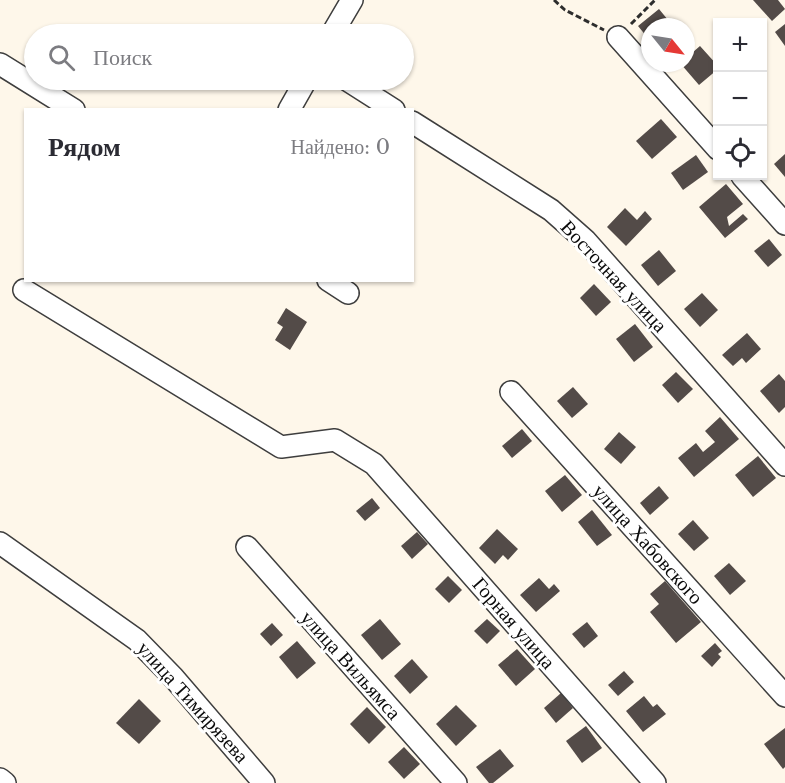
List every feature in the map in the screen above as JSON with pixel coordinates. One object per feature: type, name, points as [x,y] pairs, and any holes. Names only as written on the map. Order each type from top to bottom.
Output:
[{"type":"street","points":[[338,24],[352,0]]},
{"type":"street","points":[[618,37],[713,144]]},
{"type":"street","points":[[0,64],[24,79]]},
{"type":"street","points":[[42,90],[71,108]]},
{"type":"street","points":[[290,108],[300,90]]},
{"type":"street","points":[[363,90],[391,108]]},
{"type":"street","name":"Восточная улица","points":[[414,123],[551,210],[585,240],[785,465]]},
{"type":"street","points":[[746,180],[785,224]]},
{"type":"street","points":[[331,282],[348,293]]},
{"type":"street","name":"Горная улица","points":[[24,290],[282,447],[335,440],[374,464],[655,783]]},
{"type":"street","name":"улица Хабовского","points":[[511,392],[785,696]]},
{"type":"street","name":"улица Тимирязева","points":[[0,543],[137,640],[173,677],[264,783]]},
{"type":"street","name":"улица Вильямса","points":[[247,547],[456,783]]},
{"type":"street","points":[[0,779],[5,783]]},
{"type":"path","points":[[554,0],[565,10],[618,37],[655,0]]},
{"type":"building","points":[[753,0],[778,0],[785,9],[772,21]]},
{"type":"building","points":[[659,9],[666,18],[648,18]]},
{"type":"building","points":[[785,24],[785,46],[775,32]]},
{"type":"building","points":[[700,46],[713,60],[713,73],[699,85],[688,72],[695,72],[695,50]]},
{"type":"building","points":[[661,119],[677,137],[652,159],[636,141]]},
{"type":"building","points":[[785,154],[785,177],[774,164]]},
{"type":"building","points":[[696,155],[708,172],[683,190],[671,173]]},
{"type":"building","points":[[726,184],[743,204],[727,217],[729,226],[743,214],[748,219],[725,238],[699,207]]},
{"type":"building","points":[[625,208],[637,220],[645,211],[652,219],[626,246],[607,227]]},
{"type":"building","points":[[769,239],[782,255],[768,267],[754,251]]},
{"type":"building","points":[[659,250],[676,271],[658,286],[641,265]]},
{"type":"building","points":[[594,284],[611,302],[596,316],[580,298]]},
{"type":"building","points":[[702,293],[718,310],[700,327],[684,309]]},
{"type":"building","points":[[286,308],[307,322],[290,350],[275,340],[283,327],[277,323]]},
{"type":"building","points":[[635,324],[653,347],[634,362],[616,339]]},
{"type":"building","points":[[747,333],[761,349],[746,363],[742,358],[733,366],[722,355]]},
{"type":"building","points":[[676,372],[693,389],[678,403],[662,385]]},
{"type":"building","points":[[779,374],[785,381],[785,407],[779,413],[760,391]]},
{"type":"building","points":[[573,387],[588,404],[572,418],[557,401]]},
{"type":"building","points":[[720,417],[739,439],[694,477],[678,458],[696,443],[703,452],[715,442],[705,431]]},
{"type":"building","points":[[522,429],[532,441],[512,458],[502,446]]},
{"type":"building","points":[[619,432],[636,447],[621,464],[604,449]]},
{"type":"building","points":[[758,456],[776,478],[753,497],[735,475]]},
{"type":"building","points":[[565,475],[582,495],[562,512],[545,491]]},
{"type":"building","points":[[659,486],[669,498],[650,515],[640,503]]},
{"type":"building","points":[[372,498],[380,508],[365,521],[356,511]]},
{"type":"building","points":[[592,510],[612,535],[597,546],[578,522]]},
{"type":"building","points":[[693,520],[709,538],[694,551],[678,534]]},
{"type":"building","points":[[497,529],[518,549],[508,560],[503,555],[495,564],[479,548]]},
{"type":"building","points":[[417,532],[428,544],[412,559],[401,546]]},
{"type":"building","points":[[729,563],[746,581],[730,595],[714,576]]},
{"type":"building","points":[[448,576],[462,590],[449,603],[435,589]]},
{"type":"building","points":[[539,578],[549,589],[554,584],[560,591],[536,612],[520,595]]},
{"type":"building","points":[[665,581],[701,622],[676,643],[650,612],[659,604],[650,594]]},
{"type":"building","points":[[380,619],[401,644],[382,660],[361,635]]},
{"type":"building","points":[[487,619],[500,631],[487,644],[474,631]]},
{"type":"building","points":[[587,622],[598,636],[584,648],[572,634]]},
{"type":"building","points":[[272,623],[283,635],[271,646],[260,634]]},
{"type":"building","points":[[297,641],[316,663],[297,679],[279,657]]},
{"type":"building","points":[[715,643],[722,651],[718,654],[721,657],[712,667],[701,656]]},
{"type":"building","points":[[517,649],[535,669],[516,686],[498,665]]},
{"type":"building","points":[[412,659],[428,677],[410,694],[394,676]]},
{"type":"building","points":[[624,671],[634,682],[618,696],[608,685]]},
{"type":"building","points":[[561,693],[573,708],[556,723],[544,708]]},
{"type":"building","points":[[644,696],[653,707],[657,704],[666,714],[643,732],[626,711]]},
{"type":"building","points":[[139,699],[161,721],[139,744],[116,723]]},
{"type":"building","points":[[456,705],[477,726],[456,746],[436,724]]},
{"type":"building","points":[[367,707],[386,727],[369,744],[350,724]]},
{"type":"building","points":[[586,726],[602,748],[582,763],[566,741]]},
{"type":"building","points":[[785,728],[785,767],[783,769],[764,744]]},
{"type":"building","points":[[404,747],[420,764],[404,779],[388,762]]},
{"type":"building","points":[[500,749],[514,766],[493,783],[489,783],[476,767]]}]
